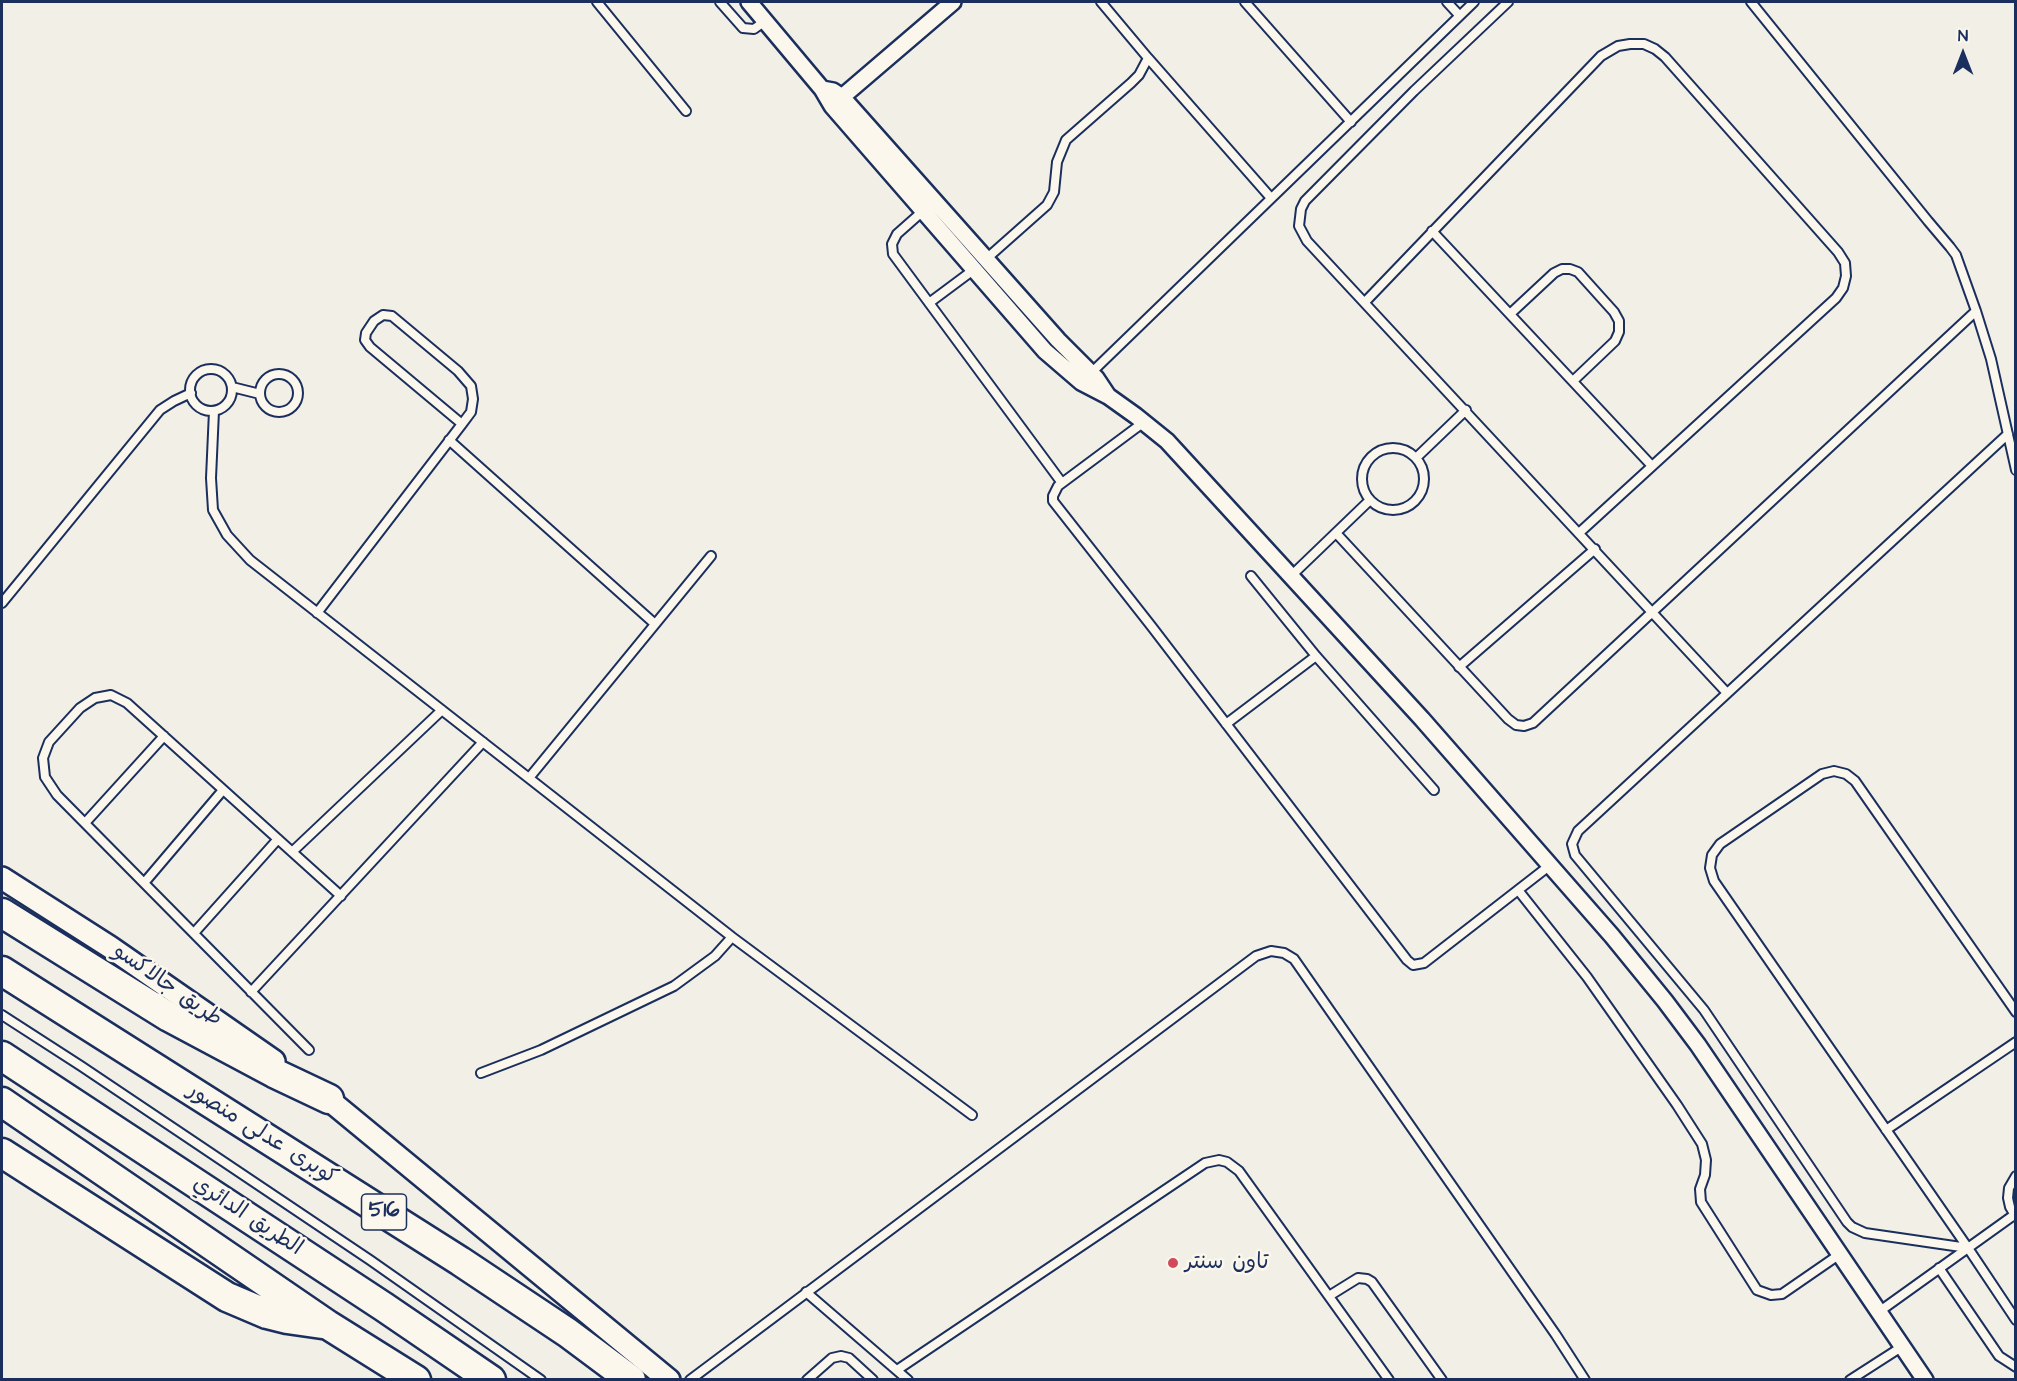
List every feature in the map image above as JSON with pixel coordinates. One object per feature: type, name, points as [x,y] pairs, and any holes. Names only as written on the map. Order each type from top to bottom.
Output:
[{"type":"highway","points":[[2,913],[169,1017],[265,1069],[329,1099]]},
{"type":"highway","name":"كوبرى عدلى منصور","points":[[2,971],[460,1261],[567,1333],[631,1380]]},
{"type":"highway","name":"الطريق الدائري","points":[[2,1056],[491,1380]]},
{"type":"highway","points":[[54,1091],[153,1205]]},
{"type":"highway","name":"الطريق الدائري","points":[[2,1102],[328,1325],[416,1380]]},
{"type":"highway","points":[[2,1153],[227,1297],[287,1319],[328,1325]]},
{"type":"highway","points":[[354,1341],[386,1380]]},
{"type":"main road","name":"طريق جالاكسو","points":[[2,879],[110,947],[329,1099],[669,1380]]},
{"type":"street","points":[[749,2],[822,89],[833,91],[837,101],[923,211],[1058,340],[1101,384],[1108,396]]},
{"type":"street","points":[[837,101],[953,2]]},
{"type":"street","points":[[837,101],[980,264],[1045,351],[1081,382],[1108,396],[1167,441],[1422,720],[1612,936],[1698,1046],[1925,1380]]},
{"type":"lane","points":[[597,2],[686,111]]},
{"type":"lane","points":[[720,2],[743,28],[754,29],[765,21]]},
{"type":"lane","points":[[1101,2],[1271,198]]},
{"type":"lane","points":[[1245,2],[1351,122]]},
{"type":"lane","points":[[1447,2],[1460,15]]},
{"type":"lane","points":[[1091,373],[1474,2]]},
{"type":"lane","points":[[1508,2],[1414,91],[1305,201],[1301,209],[1299,225],[1302,234],[1727,693]]},
{"type":"lane","points":[[1751,2],[1950,247],[1960,265],[1995,373],[2016,470]]},
{"type":"lane","points":[[1365,302],[1601,56],[1618,46],[1644,44],[1665,57],[1838,252],[1845,263],[1844,288],[1836,298],[1579,533]]},
{"type":"lane","points":[[929,303],[980,264],[1047,205],[1054,192],[1058,162],[1066,140],[1139,75],[1148,58]]},
{"type":"lane","points":[[923,211],[897,234],[892,244],[893,254],[1062,483]]},
{"type":"lane","points":[[1432,231],[1652,466]]},
{"type":"lane","points":[[1510,314],[1554,273],[1562,269],[1578,272],[1614,312],[1619,332],[1614,341],[1573,381]]},
{"type":"lane","points":[[1336,534],[1508,720],[1516,725],[1524,726],[1533,723],[1976,311]]},
{"type":"lane","points":[[317,613],[462,424],[471,411],[473,399],[471,386],[458,371],[392,316],[383,315],[375,321],[366,333],[365,340],[370,347],[462,424]]},
{"type":"lane","points":[[208,369],[219,370],[228,377],[232,387],[231,398],[225,406],[214,411],[204,410],[195,403],[191,393],[192,382],[198,374],[208,369]]},
{"type":"lane","points":[[274,375],[290,378],[296,384],[298,393],[291,408],[275,412],[268,409],[262,402],[260,394],[261,386],[274,375]]},
{"type":"lane","points":[[232,387],[260,394]]},
{"type":"lane","points":[[2,603],[160,410],[191,393]]},
{"type":"lane","points":[[1416,458],[1466,410]]},
{"type":"lane","points":[[214,411],[211,478],[213,510],[226,535],[250,560],[732,938],[972,1115]]},
{"type":"lane","points":[[1144,422],[1054,490],[1056,506],[1409,963],[1417,965],[1424,963],[1549,866]]},
{"type":"lane","points":[[1968,1248],[1865,1233],[1847,1222],[1704,1010],[1575,855],[1572,844],[1578,831],[2008,434]]},
{"type":"lane","points":[[449,440],[655,624]]},
{"type":"lane","points":[[1392,448],[1401,448],[1416,458],[1424,473],[1422,491],[1418,498],[1403,508],[1394,510],[1386,509],[1370,500],[1365,493],[1362,476],[1369,460],[1383,449],[1392,448]]},
{"type":"lane","points":[[1291,576],[1370,500]]},
{"type":"lane","points":[[1459,667],[1594,549]]},
{"type":"lane","points":[[529,778],[711,556]]},
{"type":"lane","points":[[1251,576],[1316,656],[1434,790]]},
{"type":"lane","points":[[1226,724],[1316,656]]},
{"type":"lane","points":[[309,1050],[57,795],[45,777],[43,759],[49,742],[80,708],[95,698],[111,695],[127,703],[341,896]]},
{"type":"lane","points":[[292,852],[442,710]]},
{"type":"lane","points":[[85,823],[164,736]]},
{"type":"lane","points":[[251,992],[483,742]]},
{"type":"lane","points":[[2016,1012],[1855,782],[1846,774],[1834,771],[1822,774],[1716,849],[1711,861],[1714,881],[2016,1320]]},
{"type":"lane","points":[[144,883],[223,790]]},
{"type":"lane","points":[[194,933],[278,839]]},
{"type":"lane","points":[[1518,890],[1587,977],[1702,1144],[1706,1160],[1705,1175],[1700,1189],[1701,1202],[1757,1290],[1771,1295],[1782,1294],[1840,1254]]},
{"type":"lane","points":[[481,1073],[541,1050],[674,986],[707,963],[732,938]]},
{"type":"lane","points":[[690,1380],[1256,956],[1263,952],[1279,951],[1294,959],[1585,1380]]},
{"type":"lane","points":[[2,1015],[370,1260],[541,1380]]},
{"type":"lane","points":[[1886,1130],[2016,1042]]},
{"type":"lane","points":[[897,1370],[1195,1169],[1212,1160],[1227,1162],[1239,1171],[1389,1380]]},
{"type":"lane","points":[[1880,1311],[2015,1216],[2008,1198],[2009,1188],[2016,1176]]},
{"type":"lane","points":[[1939,1268],[1998,1356],[2016,1367]]},
{"type":"lane","points":[[1329,1296],[1358,1278],[1372,1282],[1442,1380]]},
{"type":"lane","points":[[806,1292],[908,1380]]},
{"type":"lane","points":[[1850,1380],[1903,1346]]},
{"type":"lane","points":[[807,1380],[832,1358],[841,1356],[849,1358],[873,1380]]},
{"type":"place","name":"تاون سنتر","points":[[1173,1263]]}]
